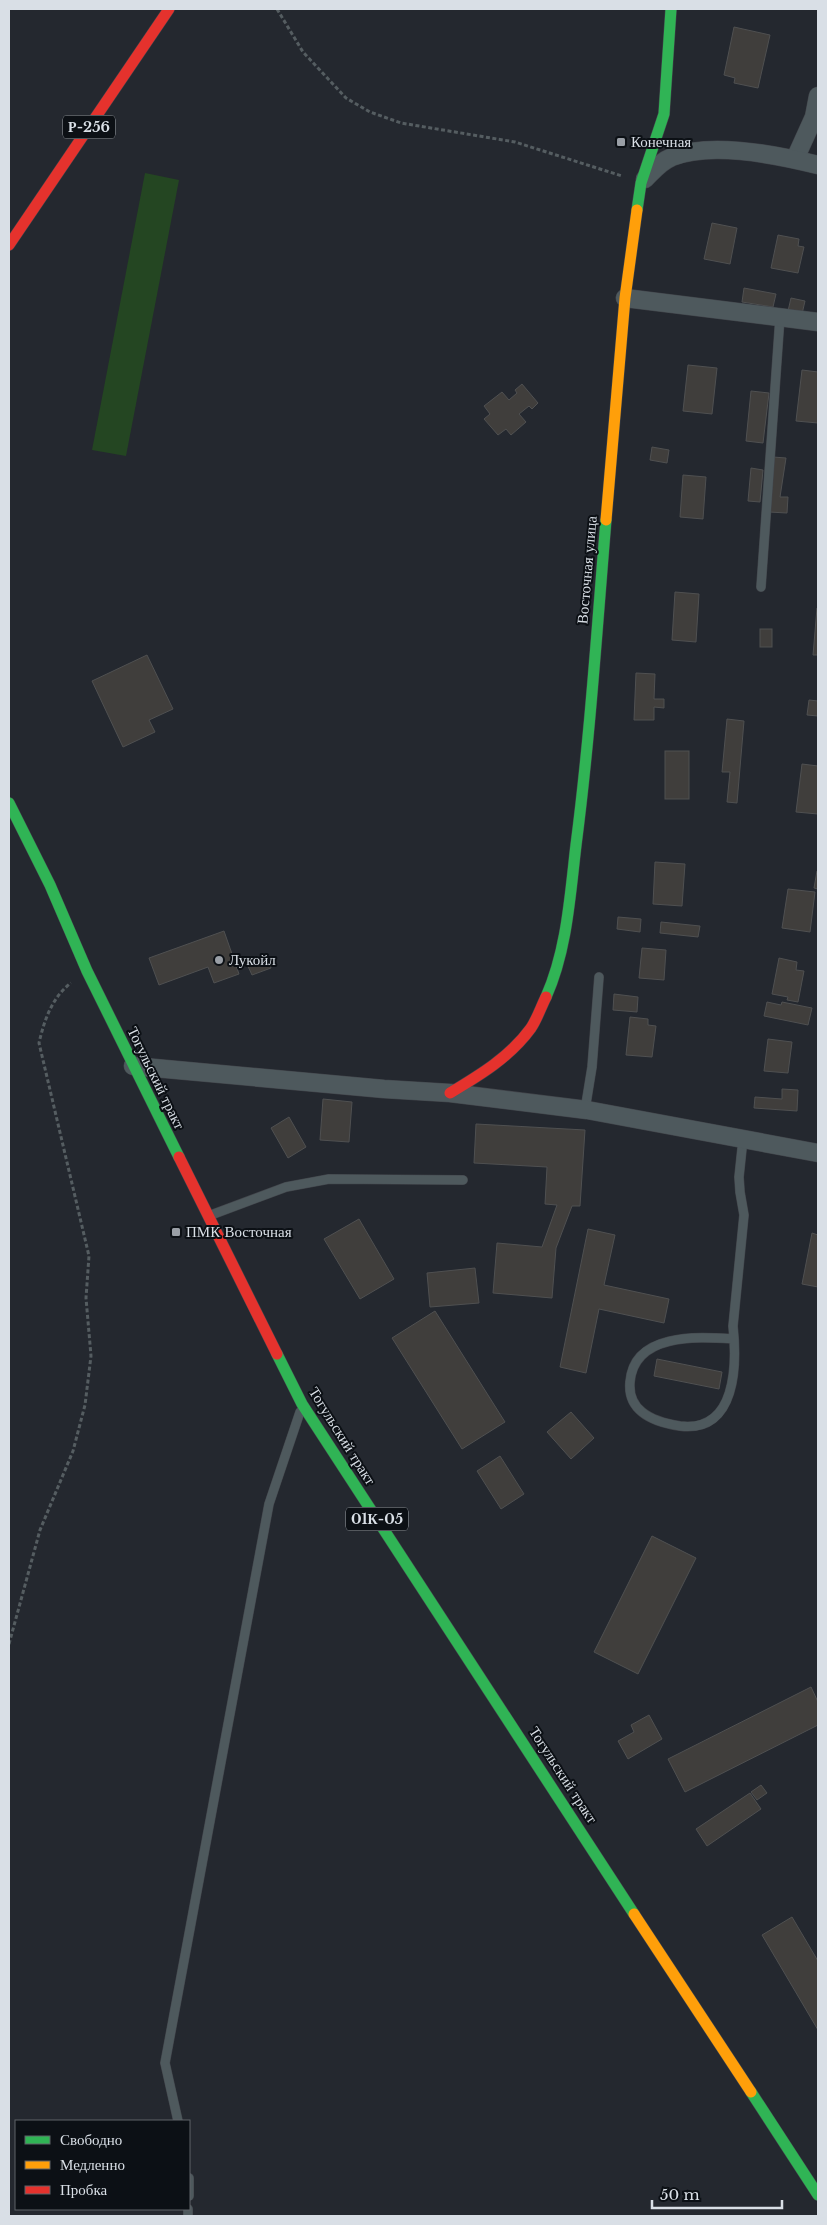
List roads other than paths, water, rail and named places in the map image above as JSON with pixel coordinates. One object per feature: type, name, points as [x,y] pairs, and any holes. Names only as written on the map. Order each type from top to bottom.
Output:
[{"type":"main road","name":"Р-256","points":[[9,245],[169,9]]},
{"type":"main road","name":"Восточная улица","points":[[450,1093],[492,1067],[532,1027],[553,981],[563,944],[570,906],[581,808],[625,298],[641,183],[664,114],[671,9]]},
{"type":"main road","name":"Тогульский тракт","points":[[9,803],[50,884],[87,971],[133,1066],[302,1404],[818,2195]]},
{"type":"street","points":[[795,159],[814,117],[818,96]]},
{"type":"street","points":[[641,183],[658,165],[671,157],[702,151],[750,151],[818,164]]},
{"type":"street","points":[[625,298],[818,322]]},
{"type":"street","points":[[133,1066],[384,1089],[450,1093],[585,1110],[818,1153]]},
{"type":"lane","points":[[761,587],[780,317]]},
{"type":"lane","points":[[585,1110],[594,1053],[599,977]]},
{"type":"lane","points":[[734,1338],[692,1337],[655,1346],[644,1353],[636,1364],[630,1378],[632,1399],[641,1411],[656,1421],[689,1427],[703,1425],[715,1416],[732,1389],[735,1374],[734,1338],[733,1326],[744,1215],[739,1177],[743,1139]]},
{"type":"lane","points":[[208,1216],[286,1186],[329,1179],[462,1180]]},
{"type":"lane","points":[[178,2120],[165,2063],[269,1504],[302,1404]]},
{"type":"place","name":"Конечная","points":[[621,142]]},
{"type":"place","name":"Лукойл","points":[[219,960]]},
{"type":"place","name":"ПМК Восточная","points":[[176,1232]]}]
